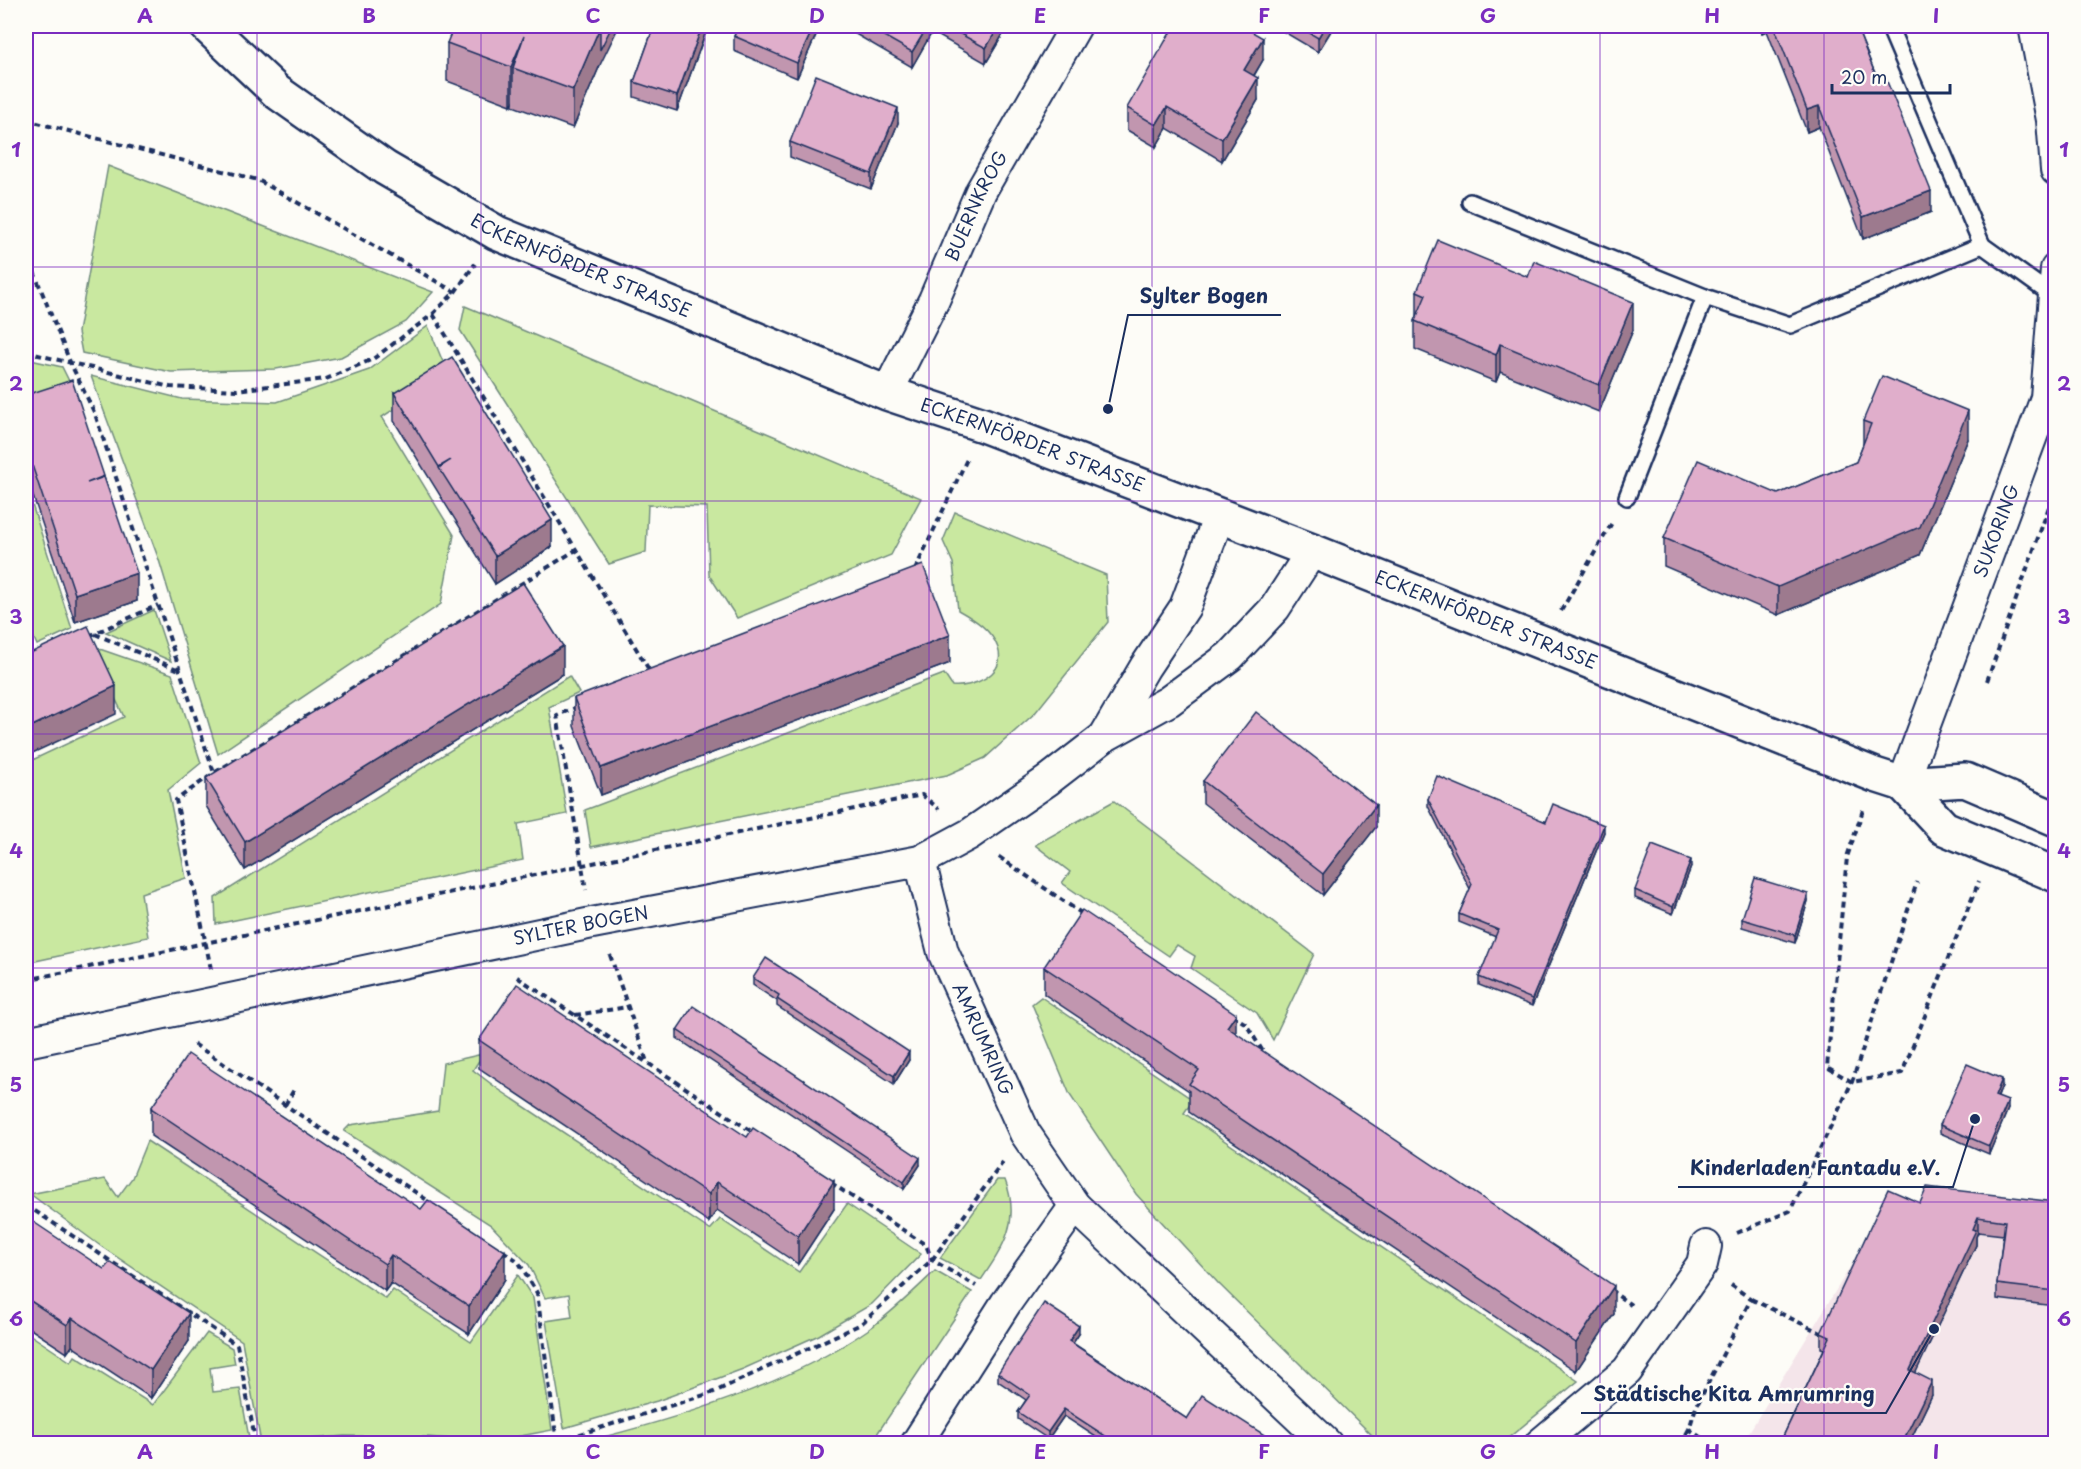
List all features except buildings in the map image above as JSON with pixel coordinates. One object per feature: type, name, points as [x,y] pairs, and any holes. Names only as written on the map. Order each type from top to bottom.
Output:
[{"type":"street","name":"ECKERNFÖRDER STRASSE","points":[[207,26],[287,98],[385,168],[497,233],[887,393],[983,425],[1312,551],[1889,779],[1944,828],[2055,875]]},
{"type":"street","name":"BUERNKROG","points":[[887,393],[934,300],[981,191],[1076,26]]},
{"type":"street","points":[[2034,26],[2052,120],[2055,170]]},
{"type":"street","name":"SUKORING","points":[[1889,779],[2046,399],[2054,282]]},
{"type":"street","name":"SYLTER BOGEN","points":[[1104,737],[1145,666],[1185,607],[1219,516]]},
{"type":"street","name":"SYLTER BOGEN","points":[[26,1042],[597,922],[920,861],[970,834],[1047,781],[1104,737],[1169,701],[1230,656],[1275,608],[1312,551]]},
{"type":"street","name":"ECKERNFÖRDER STRASSE","points":[[1889,779],[1965,780],[2055,819]]},
{"type":"street","name":"AMRUMRING","points":[[920,861],[943,952],[1025,1132],[1075,1206],[1327,1443]]},
{"type":"street","points":[[916,1443],[1006,1303],[1075,1206]]},
{"type":"street","points":[[1540,1443],[1627,1371],[1656,1331],[1704,1255]]},
{"type":"lane","points":[[1889,26],[1982,245],[2054,282]]},
{"type":"lane","points":[[1470,202],[1705,297],[1790,325],[1982,245]]},
{"type":"lane","points":[[1627,497],[1705,297]]},
{"type":"path","points":[[26,120],[258,180],[455,292],[433,314],[373,359],[326,379],[237,390],[170,387],[26,352]]},
{"type":"path","points":[[26,252],[70,362],[95,414],[214,773]]},
{"type":"path","points":[[433,314],[654,678]]},
{"type":"path","points":[[915,571],[983,425]]},
{"type":"path","points":[[1987,681],[2055,488]]},
{"type":"path","points":[[1543,643],[1627,497]]},
{"type":"path","points":[[218,1002],[176,800],[214,773],[576,550]]},
{"type":"path","points":[[84,638],[158,605]]},
{"type":"path","points":[[94,634],[180,671]]},
{"type":"path","points":[[579,706],[557,715],[582,864],[597,922],[647,1062]]},
{"type":"path","points":[[1889,779],[1846,857],[1827,1067],[1852,1082],[1902,1073],[1992,848]]},
{"type":"path","points":[[26,980],[922,795],[1002,859],[1089,918]]},
{"type":"path","points":[[1826,1336],[1751,1299],[1704,1255],[1790,1211],[1852,1082],[1917,882]]},
{"type":"path","points":[[509,941],[517,976],[756,1134]]},
{"type":"path","points":[[575,1015],[628,1007]]},
{"type":"path","points":[[186,1008],[193,1044],[440,1209]]},
{"type":"path","points":[[1226,1011],[1246,1024],[1271,1062]]},
{"type":"path","points":[[285,1105],[295,1088]]},
{"type":"path","points":[[549,1443],[557,1443],[714,1392],[861,1324],[932,1260],[1025,1132]]},
{"type":"path","points":[[826,1180],[926,1245],[932,1260],[1006,1303]]},
{"type":"path","points":[[26,1205],[237,1345],[256,1443]]},
{"type":"path","points":[[498,1248],[518,1261],[537,1293],[557,1443]]},
{"type":"path","points":[[1607,1288],[1634,1307],[1656,1331]]},
{"type":"path","points":[[1681,1443],[1689,1429],[1696,1407],[1751,1299]]},
{"type":"path","points":[[1689,1429],[1710,1443]]},
{"type":"shaded area","points":[[1928,1200],[2055,1215],[2055,1443],[1743,1442],[1890,1202]]},
{"type":"green space","points":[[108,166],[433,292],[406,322],[341,357],[276,369],[171,372],[82,353],[78,332]]},
{"type":"green space","points":[[465,306],[921,498],[891,555],[737,618],[709,575],[707,507],[648,505],[646,552],[609,564],[460,330]]},
{"type":"green space","points":[[428,326],[448,374],[382,417],[454,535],[441,604],[218,754],[159,560],[91,376],[182,399],[277,402],[369,370]]},
{"type":"green space","points":[[26,359],[62,367],[78,399],[26,415]]},
{"type":"green space","points":[[26,486],[72,629],[37,645],[32,634],[26,636]]},
{"type":"green space","points":[[955,512],[1106,575],[1108,622],[1035,713],[985,758],[947,775],[591,847],[585,810],[944,674],[952,686],[960,686],[978,682],[993,672],[999,657],[995,642],[982,626],[958,610],[953,563],[943,541]]},
{"type":"green space","points":[[154,610],[171,661],[106,632]]},
{"type":"green space","points":[[91,646],[172,674],[201,763],[168,790],[186,878],[141,893],[148,937],[26,963],[26,763],[124,717]]},
{"type":"green space","points":[[569,676],[579,693],[549,707],[567,814],[518,824],[523,860],[216,924],[215,898]]},
{"type":"green space","points":[[1114,801],[1314,954],[1273,1040],[1257,1013],[1191,968],[1195,956],[1177,945],[1169,956],[1062,883],[1070,872],[1035,845]]},
{"type":"green space","points":[[1041,997],[1193,1100],[1184,1113],[1578,1381],[1502,1443],[1380,1443],[1218,1283],[1136,1194],[1070,1095],[1032,1004]]},
{"type":"green space","points":[[483,1054],[473,1070],[498,1089],[710,1230],[720,1219],[799,1272],[847,1204],[921,1254],[872,1304],[819,1335],[743,1369],[657,1401],[564,1428],[546,1321],[572,1317],[569,1294],[545,1298],[529,1265],[491,1225],[344,1131],[350,1125],[438,1111],[443,1063]]},
{"type":"green space","points":[[147,1141],[386,1299],[393,1290],[471,1342],[518,1275],[533,1298],[552,1430],[490,1442],[427,1437],[344,1436],[261,1443],[242,1341],[102,1247],[30,1194],[105,1179],[118,1197],[132,1178]]},
{"type":"green space","points":[[997,1180],[1005,1180],[1010,1195],[1011,1221],[997,1256],[981,1280],[940,1258]]},
{"type":"green space","points":[[935,1271],[972,1292],[871,1443],[580,1443],[692,1411],[767,1384],[803,1367],[869,1329]]},
{"type":"green space","points":[[26,1332],[71,1362],[75,1356],[153,1405],[207,1333],[232,1348],[235,1364],[210,1368],[213,1392],[240,1389],[250,1443],[26,1443]]},
{"type":"place","name":"Sylter Bogen","points":[[1108,409]]},
{"type":"place","name":"Kinderladen Fantadu e.V.","points":[[1975,1119]]},
{"type":"place","name":"Städtische Kita Amrumring","points":[[1934,1329]]}]
